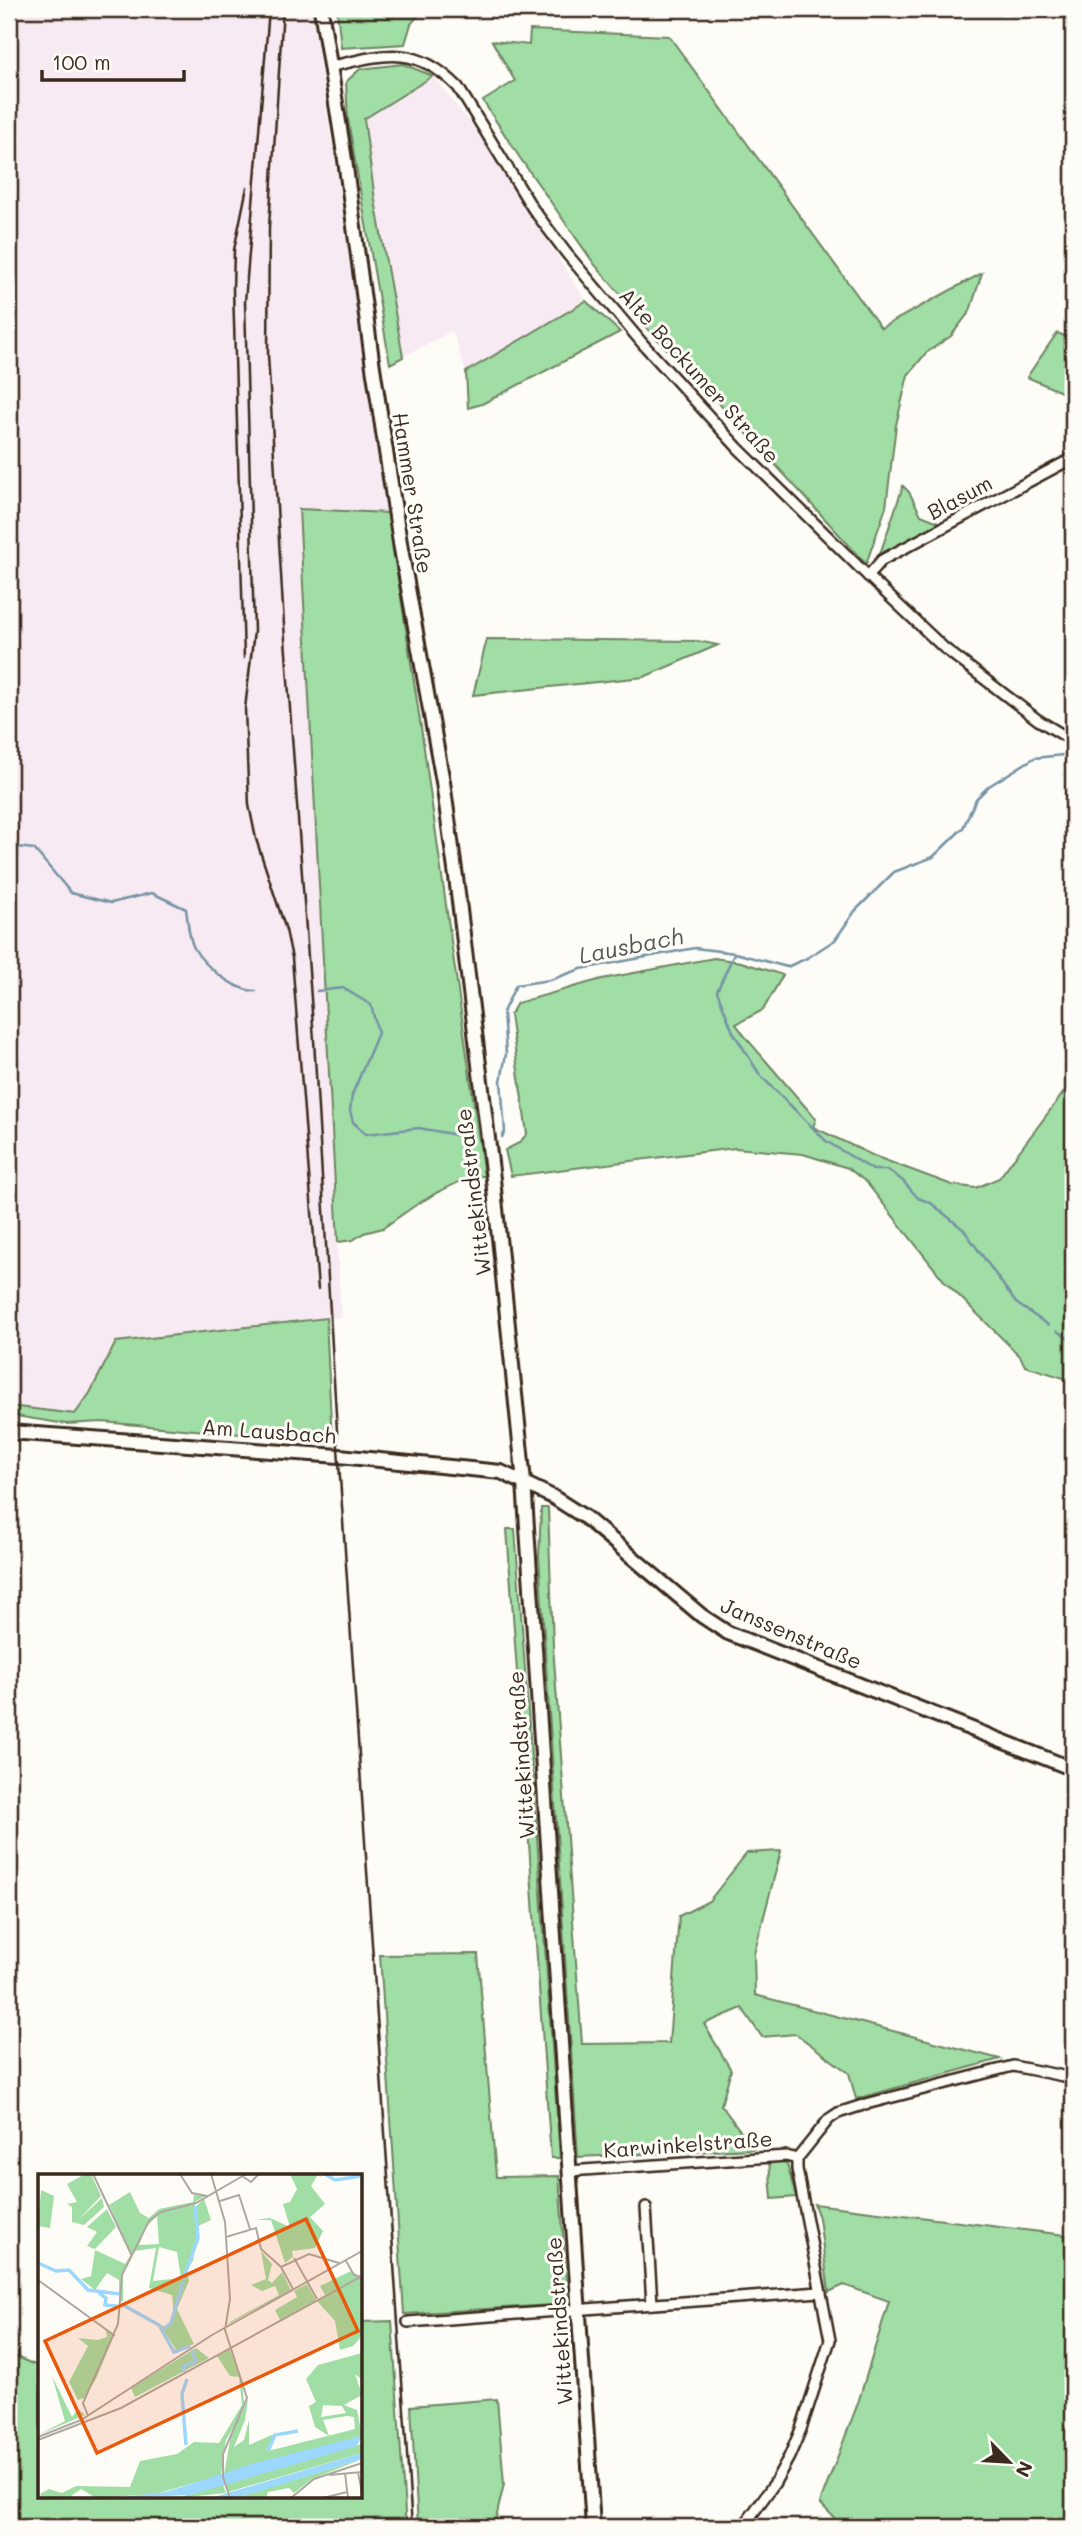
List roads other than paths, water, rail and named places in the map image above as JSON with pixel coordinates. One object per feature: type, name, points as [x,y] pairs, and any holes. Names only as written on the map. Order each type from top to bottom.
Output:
[{"type":"main road","name":"Hammer Straße","points":[[321,9],[399,536],[443,782],[469,983]]},
{"type":"main road","name":"Wittekindstraße","points":[[469,983],[511,1343],[524,1482],[593,2527]]},
{"type":"main road","name":"Am Lausbach","points":[[9,1432],[471,1468],[501,1472],[524,1482]]},
{"type":"main road","name":"Janssenstraße","points":[[524,1482],[586,1518],[702,1616],[728,1633],[1073,1769]]},
{"type":"street","name":"Alte Bockumer Straße","points":[[329,67],[360,60],[409,56],[433,65],[446,74],[458,87],[533,209],[567,254],[643,344],[738,447],[944,648],[1027,712],[1071,739]]},
{"type":"street","name":"Blasum","points":[[868,576],[883,560],[1073,458]]},
{"type":"street","name":"Karwinkelstraße","points":[[569,2171],[786,2156],[797,2159],[829,2119],[838,2113],[866,2104],[1013,2066],[1073,2078]]},
{"type":"street","points":[[743,2527],[774,2484],[789,2457],[830,2340],[797,2159]]},
{"type":"street","points":[[646,2207],[652,2304]]},
{"type":"street","points":[[408,2322],[820,2291]]},
{"type":"waterway","name":"Lausbach","points":[[502,1137],[505,1132],[501,1081],[506,1054],[503,1012],[516,985],[550,980],[581,969],[695,948],[735,953],[787,967],[835,940],[855,911],[894,872],[933,857],[963,828],[976,799],[989,786],[1034,758],[1073,754]]},
{"type":"waterway","name":"Lausbach","points":[[9,846],[34,849],[71,893],[111,903],[152,893],[186,909],[190,939],[199,955],[212,970],[230,982],[256,991]]},
{"type":"waterway","points":[[734,954],[717,991],[733,1032],[760,1075],[826,1141],[873,1170],[888,1170],[903,1181],[918,1198],[931,1203],[964,1230],[1016,1303],[1048,1325]]},
{"type":"waterway","name":"Lausbach","points":[[317,991],[343,988],[371,1005],[378,1033],[352,1095],[350,1111],[353,1122],[366,1134],[419,1128],[473,1138]]},
{"type":"waterway","points":[[1057,1331],[1073,1341]]},
{"type":"railway","points":[[269,9],[245,302],[254,631],[245,709],[249,805],[256,839],[286,930],[292,958],[318,1289]]},
{"type":"railway","points":[[283,9],[269,227],[268,355],[284,625],[314,1040],[338,1448],[412,2527]]},
{"type":"railway","points":[[244,658],[233,289],[234,250],[247,187]]}]
